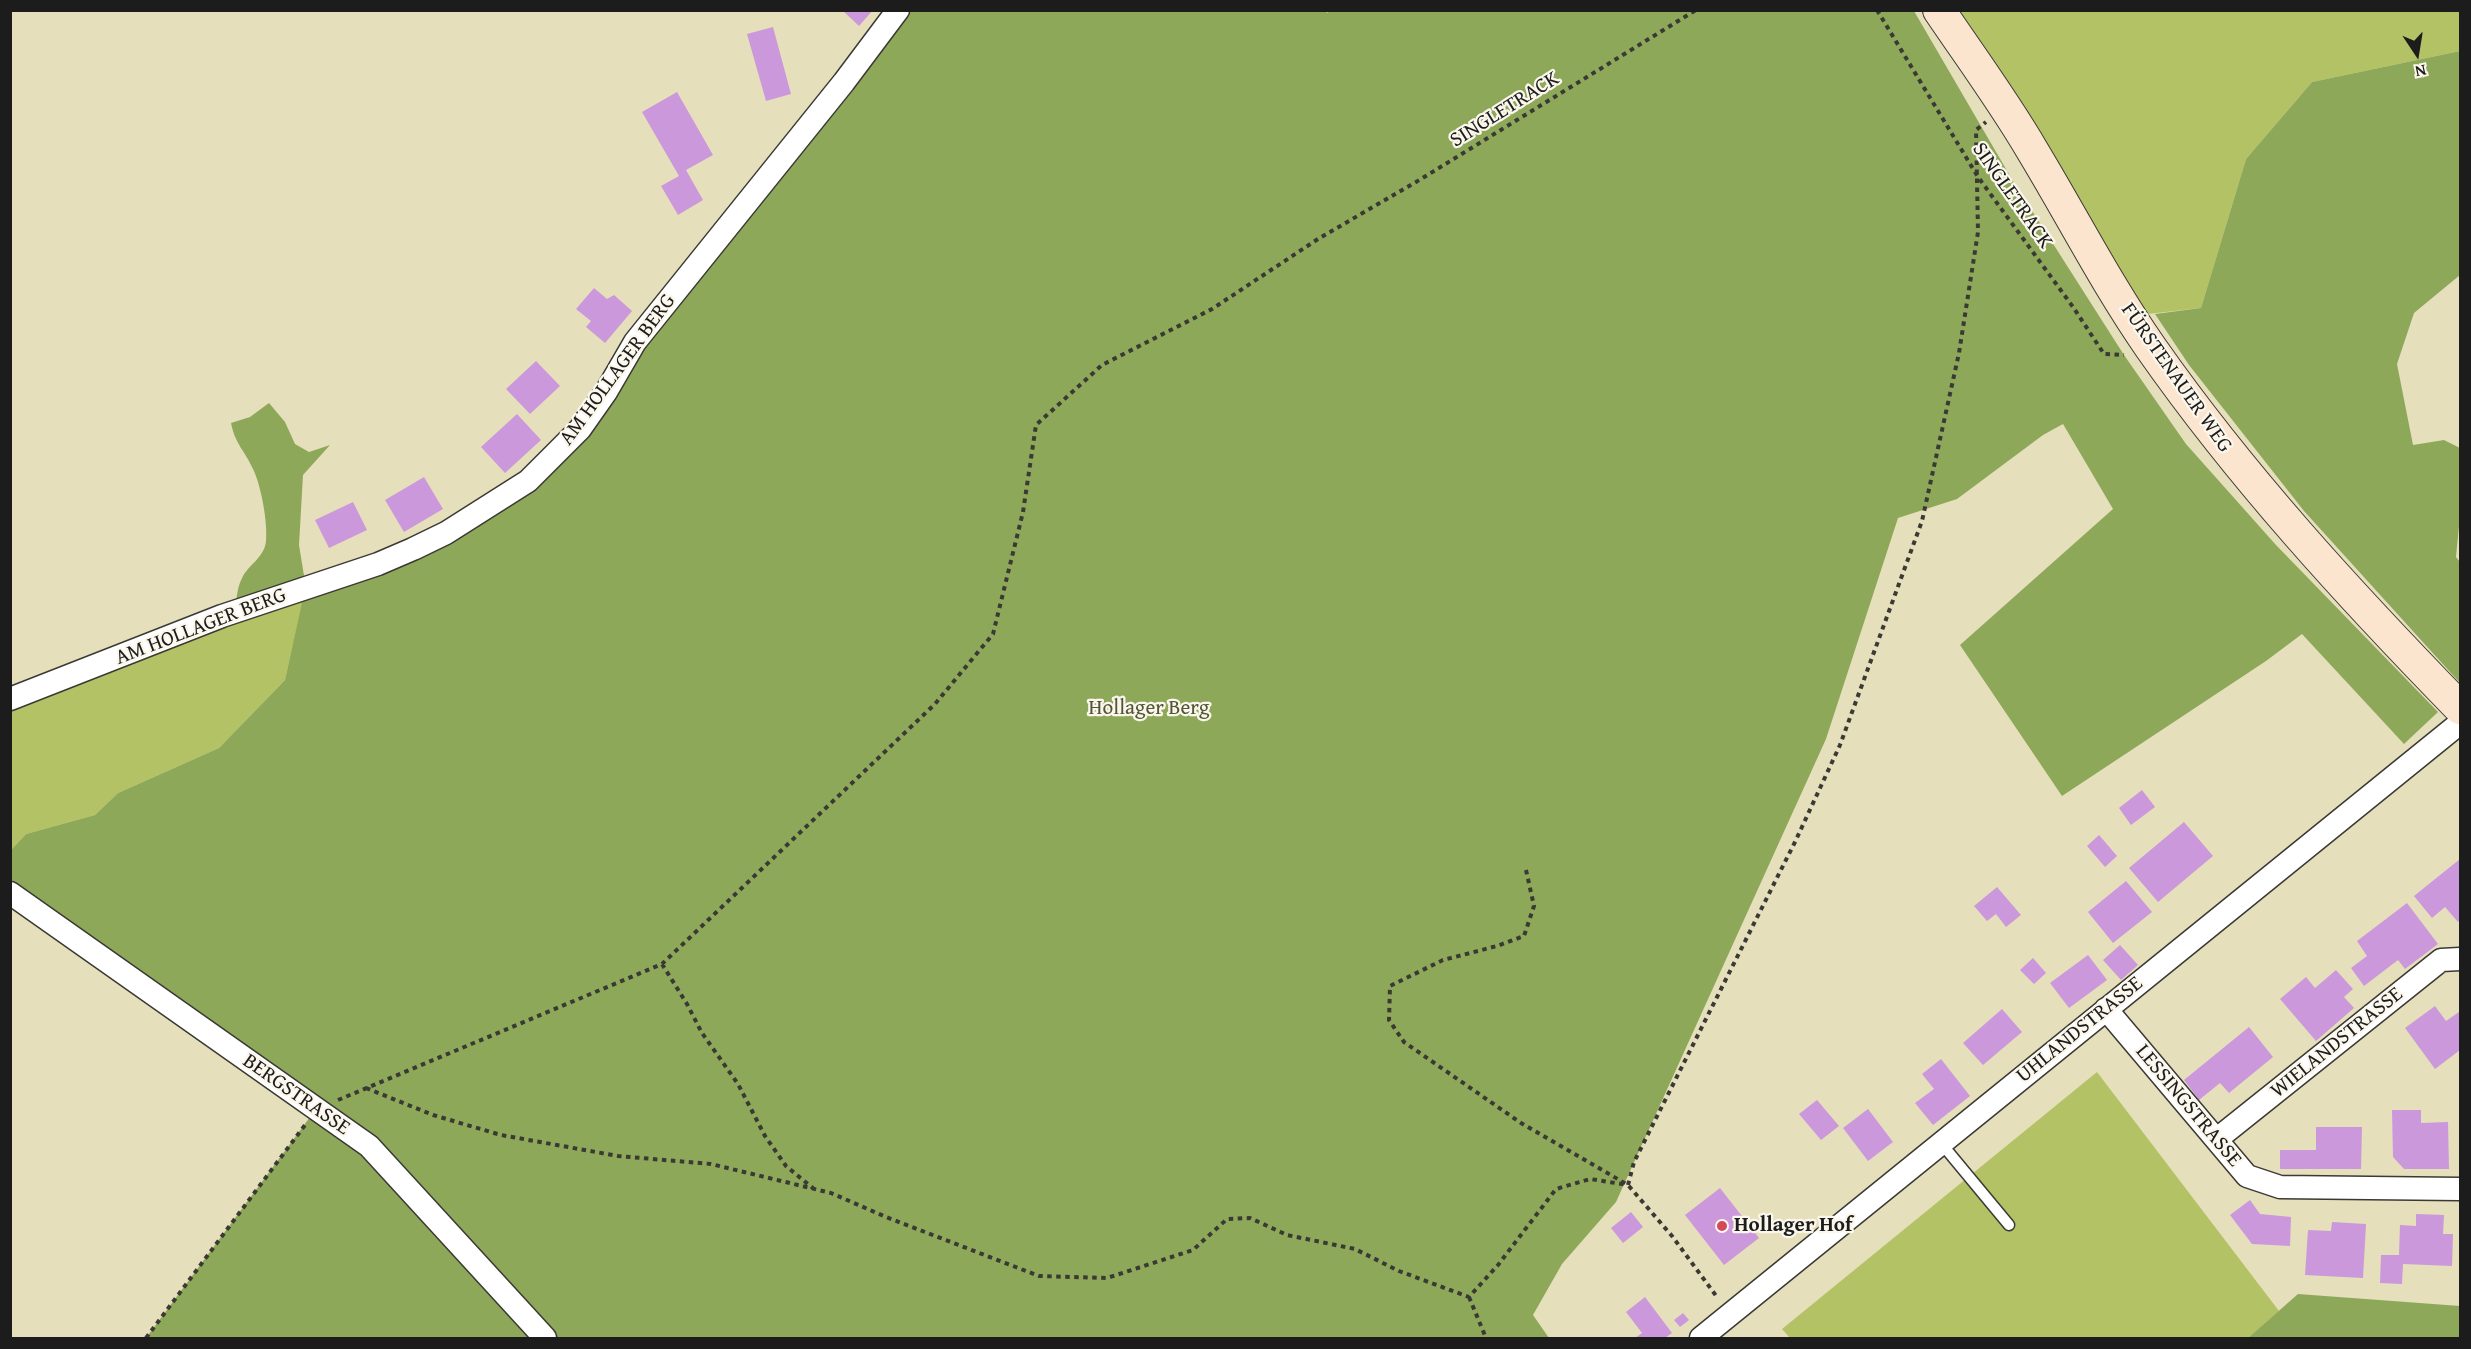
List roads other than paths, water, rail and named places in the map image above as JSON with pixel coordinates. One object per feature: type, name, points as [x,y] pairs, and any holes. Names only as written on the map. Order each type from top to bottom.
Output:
[{"type":"street","name":"AM HOLLAGER BERG","points":[[10,699],[222,616],[378,564],[414,549],[447,533],[528,481],[580,429],[606,392],[636,342],[844,82],[898,10]]},
{"type":"street","name":"FÜRSTENAUER WEG","points":[[1939,10],[2032,148],[2078,232],[2151,348],[2244,472],[2373,618],[2460,708]]},
{"type":"street","name":"UHLANDSTRASSE","points":[[1701,1338],[2460,723]]},
{"type":"street","name":"BERGSTRASSE","points":[[10,893],[369,1146],[545,1338]]},
{"type":"street","name":"WIELANDSTRASSE","points":[[2217,1139],[2441,960],[2460,959]]},
{"type":"street","name":"LESSINGSTRASSE","points":[[2106,1009],[2247,1176],[2280,1187],[2460,1189]]},
{"type":"lane","points":[[1941,1143],[2009,1225]]},
{"type":"place","name":"Hollager Hof","points":[[1722,1226]]},
{"type":"park label","name":"Hollager Berg","points":[[1149,709]]}]
